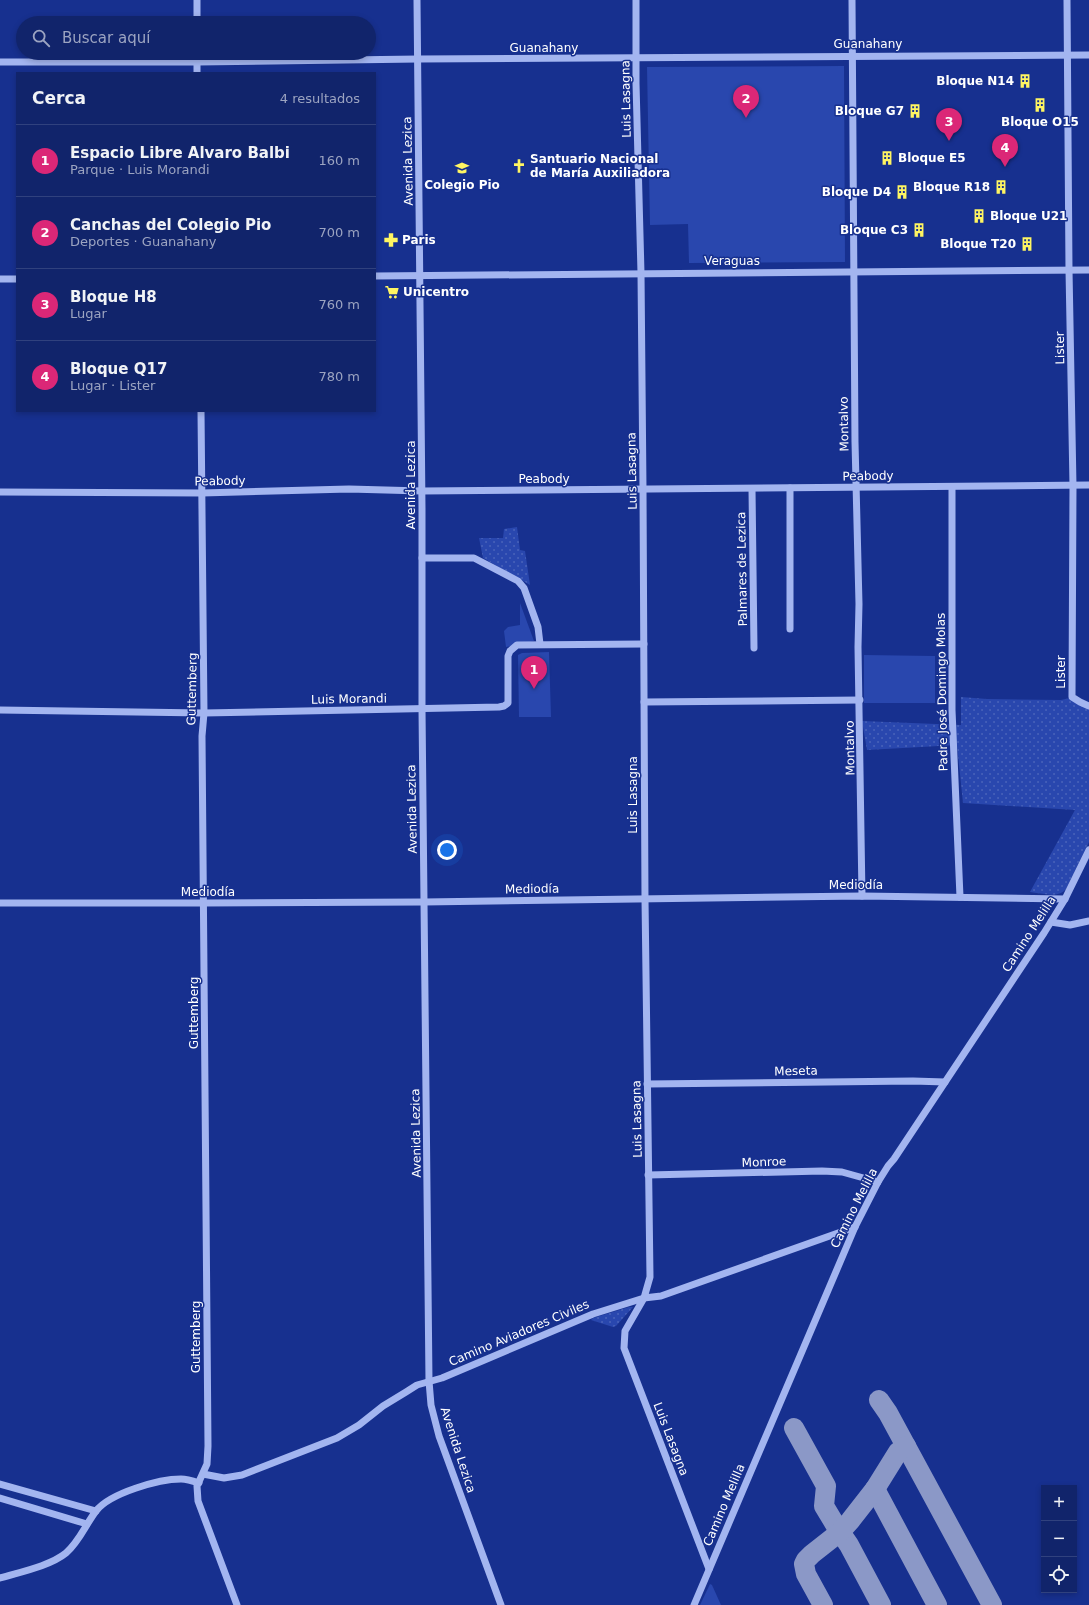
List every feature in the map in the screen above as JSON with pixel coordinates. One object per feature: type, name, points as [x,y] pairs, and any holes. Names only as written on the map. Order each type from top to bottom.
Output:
[{"type":"street","points":[[197,0],[197,16]]},
{"type":"street","name":"Avenida Lezica","points":[[417,0],[429,1382],[431,1405],[439,1436],[501,1605]]},
{"type":"street","name":"Luis Lasagna","points":[[636,0],[641,273],[645,899],[650,1277],[644,1298],[625,1331],[624,1348],[709,1569]]},
{"type":"street","name":"Montalvo","points":[[852,0],[853,272],[856,487],[860,604],[858,647],[862,896]]},
{"type":"street","name":"Lister","points":[[1067,0],[1069,270],[1073,486],[1072,696],[1089,706]]},
{"type":"street","name":"Guanahany","points":[[376,60],[852,55],[1089,55]]},
{"type":"street","name":"Guanahany","points":[[0,62],[344,60]]},
{"type":"street","points":[[197,62],[197,72]]},
{"type":"street","name":"Veraguas","points":[[376,276],[1089,270]]},
{"type":"street","points":[[0,279],[16,279]]},
{"type":"street","name":"Guttemberg","points":[[201,412],[204,713],[202,736],[208,1446],[207,1464],[196,1494],[237,1605]]},
{"type":"street","name":"Peabody","points":[[0,492],[202,493],[349,489],[643,490],[1089,485]]},
{"type":"street","name":"Padre José Domingo Molas","points":[[952,487],[952,710],[960,897]]},
{"type":"street","points":[[790,488],[790,629]]},
{"type":"street","name":"Palmares de Lezica","points":[[752,489],[754,648]]},
{"type":"street","points":[[422,558],[474,558],[518,581],[524,588],[538,627],[540,644]]},
{"type":"street","name":"Luis Morandi","points":[[0,710],[204,713],[504,706],[508,703],[508,656],[510,651],[517,645],[644,644]]},
{"type":"street","points":[[644,702],[860,700]]},
{"type":"street","name":"Camino Melilla","points":[[694,1605],[855,1227],[878,1182],[1051,922],[1065,899],[1089,850]]},
{"type":"street","name":"Mediodía","points":[[0,903],[424,902],[862,896],[1065,899]]},
{"type":"street","points":[[1051,922],[1070,925],[1089,920]]},
{"type":"street","name":"Meseta","points":[[647,1084],[913,1081],[945,1082]]},
{"type":"street","name":"Monroe","points":[[648,1175],[842,1172],[878,1182]]},
{"type":"street","name":"Camino Aviadores Civiles","points":[[203,1474],[224,1478],[242,1475],[337,1438],[359,1425],[396,1397],[418,1385],[429,1382],[593,1314],[644,1298],[661,1296],[855,1227]]},
{"type":"street","points":[[0,1578],[47,1563],[65,1554],[74,1545],[96,1511],[111,1498],[154,1483],[183,1479],[199,1483]]},
{"type":"street","points":[[0,1484],[96,1511]]},
{"type":"street","points":[[0,1498],[87,1524]]},
{"type":"shaded area","points":[[844,66],[845,262],[689,263],[688,224],[650,225],[647,67]]},
{"type":"shaded area","points":[[517,527],[520,550],[525,551],[530,585],[483,558],[479,538],[503,538],[504,529]]},
{"type":"shaded area","points":[[520,603],[534,641],[506,647],[504,631],[508,627],[520,625]]},
{"type":"shaded area","points":[[549,652],[551,717],[519,717],[518,655],[522,653]]},
{"type":"shaded area","points":[[864,655],[935,656],[935,703],[864,703]]},
{"type":"shaded area","points":[[961,697],[987,699],[1061,700],[1070,698],[1089,707],[1089,842],[1066,889],[1063,892],[1049,895],[1030,892],[1075,810],[963,803],[957,745],[867,750],[862,721],[961,725]]},
{"type":"shaded area","points":[[633,1307],[616,1326],[613,1327],[591,1320],[593,1318]]},
{"type":"shaded area","points":[[710,1584],[712,1585],[721,1605],[700,1605]]},
{"type":"taxiway","points":[[879,1400],[888,1413],[992,1605]]},
{"type":"taxiway","points":[[794,1428],[826,1486],[824,1506],[849,1545],[881,1605]]},
{"type":"taxiway","points":[[823,1605],[806,1574],[804,1564],[806,1560],[840,1532],[850,1521],[875,1489],[898,1452],[906,1446]]},
{"type":"taxiway","points":[[875,1489],[937,1605]]},
{"type":"place","name":"Bloque N14","points":[[1025,81]]},
{"type":"place","name":"Bloque O15","points":[[1040,105]]},
{"type":"place","name":"Bloque G7","points":[[915,111]]},
{"type":"place","name":"Canchas del Colegio Pio","points":[[746,118]]},
{"type":"place","name":"Bloque H8","points":[[949,141]]},
{"type":"place","name":"Bloque E5","points":[[887,158]]},
{"type":"place","name":"Santuario Nacional de María Auxiliadora","points":[[519,166]]},
{"type":"place","name":"Bloque Q17","points":[[1005,167]]},
{"type":"place","name":"Colegio Pio","points":[[462,168]]},
{"type":"place","name":"Bloque R18","points":[[1001,187]]},
{"type":"place","name":"Bloque D4","points":[[902,192]]},
{"type":"place","name":"Bloque U21","points":[[979,216]]},
{"type":"place","name":"Bloque C3","points":[[919,230]]},
{"type":"place","name":"Paris","points":[[391,240]]},
{"type":"place","name":"Bloque T20","points":[[1027,244]]},
{"type":"place","name":"Unicentro","points":[[392,292]]},
{"type":"place","name":"Espacio Libre Alvaro Balbi","points":[[534,689]]}]
